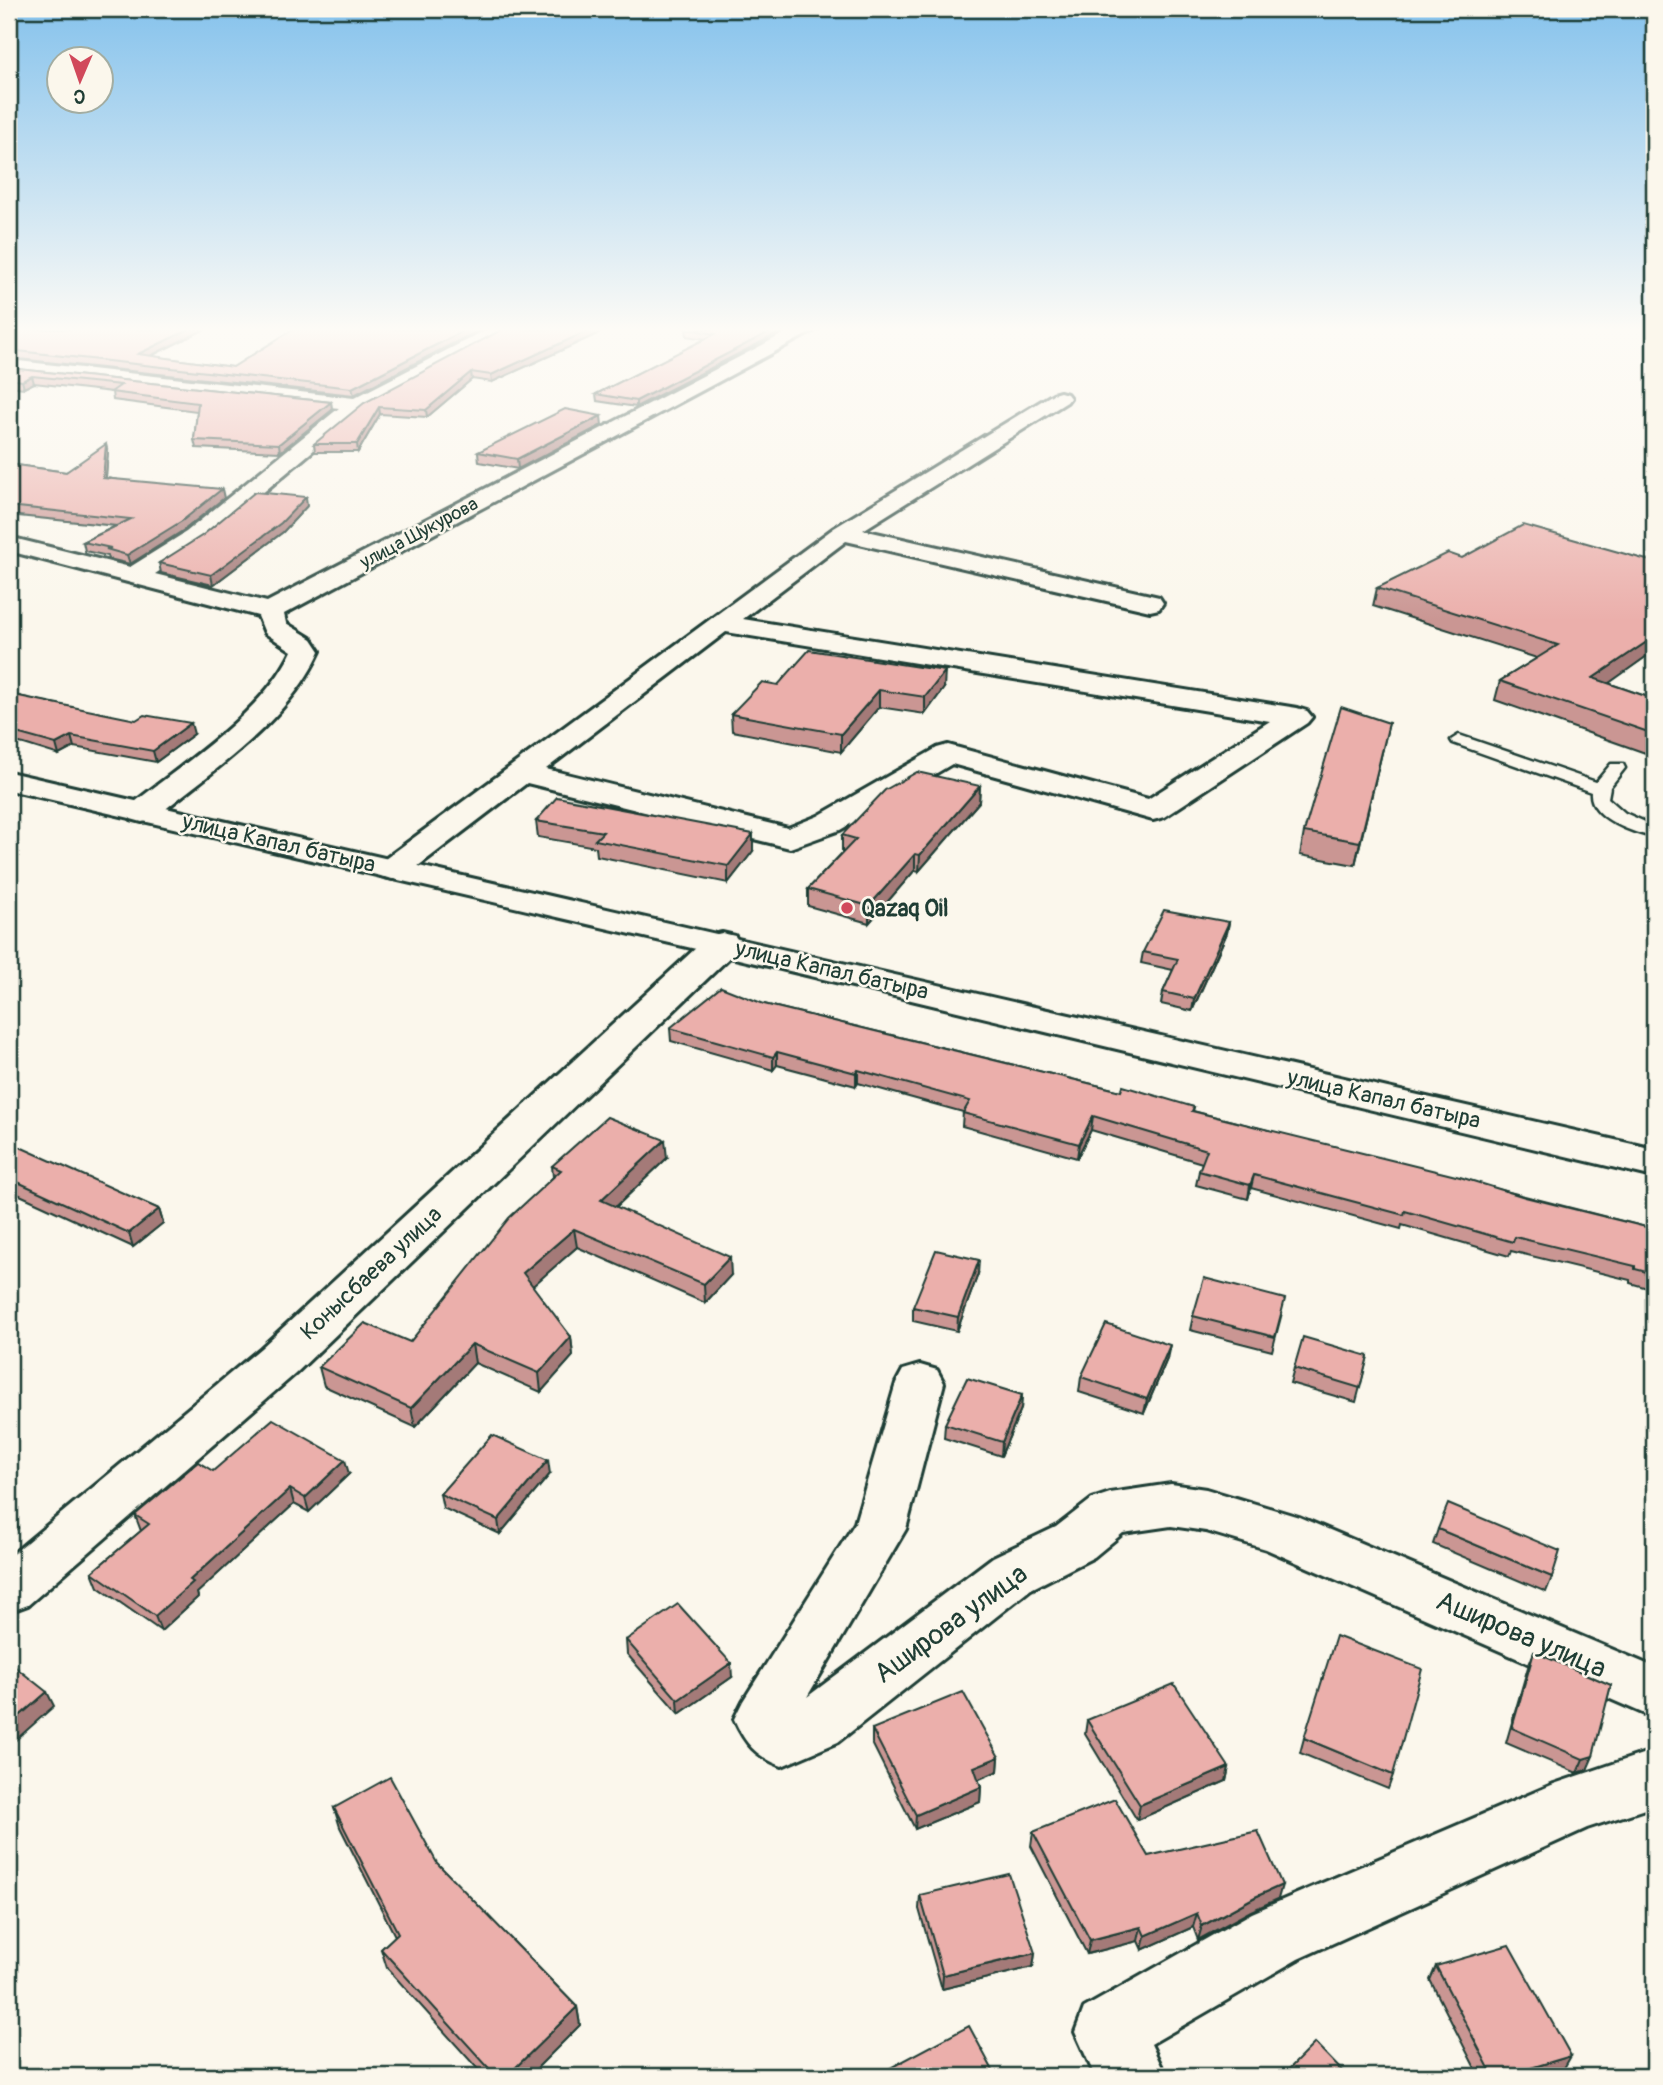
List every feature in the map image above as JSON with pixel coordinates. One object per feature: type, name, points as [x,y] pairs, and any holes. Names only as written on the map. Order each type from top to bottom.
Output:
[{"type":"street","points":[[134,576],[195,537],[330,426]]},
{"type":"street","name":"улица Шукурова","points":[[270,611],[622,426]]},
{"type":"street","points":[[393,869],[842,533],[1014,426]]},
{"type":"street","points":[[842,533],[1150,603]]},
{"type":"street","points":[[9,544],[270,611],[274,627],[302,645],[306,651],[295,675],[276,699],[142,812]]},
{"type":"street","points":[[523,773],[790,838],[829,823],[948,754],[1153,810],[1297,717],[723,624]]},
{"type":"street","name":"улица Капал батыра","points":[[9,781],[722,944],[1654,1163]]},
{"type":"street","name":"Конысбаева улица","points":[[9,1589],[278,1362],[722,944]]},
{"type":"street","name":"Аширова улица","points":[[919,1382],[880,1529],[763,1719],[782,1739],[818,1723],[1012,1573],[1075,1542],[1110,1514],[1171,1505],[1206,1510],[1280,1532],[1654,1693]]},
{"type":"street","points":[[1132,2076],[1108,2032],[1263,1943],[1575,1804],[1654,1778]]},
{"type":"lane","points":[[1460,740],[1600,789]]},
{"type":"lane","points":[[1617,768],[1600,789],[1599,796],[1605,807],[1625,821],[1654,832]]},
{"type":"building","points":[[195,426],[301,426],[279,444],[194,440]]},
{"type":"building","points":[[336,426],[368,426],[357,444],[314,444]]},
{"type":"building","points":[[530,426],[581,426],[517,459],[478,452]]},
{"type":"building","points":[[106,444],[103,478],[222,489],[182,521],[127,555],[106,549],[111,548],[83,542],[131,519],[9,506],[9,464],[66,472]]},
{"type":"building","points":[[255,492],[306,497],[281,523],[211,575],[159,563],[203,535]]},
{"type":"building","points":[[1523,525],[1654,562],[1654,637],[1593,678],[1654,699],[1654,734],[1500,681],[1558,645],[1377,588],[1448,553],[1462,558]]},
{"type":"building","points":[[809,650],[945,671],[925,697],[879,690],[841,734],[731,714],[762,682],[778,685]]},
{"type":"building","points":[[9,694],[136,720],[144,715],[191,723],[153,751],[71,736],[56,744],[9,731]]},
{"type":"building","points":[[1341,707],[1389,723],[1360,842],[1304,832]]},
{"type":"building","points":[[917,772],[980,786],[920,855],[915,854],[869,906],[808,889],[856,839],[842,835],[885,790]]},
{"type":"building","points":[[557,797],[753,834],[728,866],[595,840],[603,832],[536,821]]},
{"type":"building","points":[[1164,910],[1229,922],[1194,999],[1163,992],[1178,959],[1143,952]]},
{"type":"building","points":[[721,987],[764,1004],[1121,1091],[1123,1086],[1194,1107],[1192,1111],[1460,1177],[1525,1197],[1654,1229],[1654,1274],[1635,1269],[1635,1266],[1515,1237],[1513,1242],[1405,1211],[1404,1215],[1254,1175],[1250,1185],[1199,1171],[1207,1150],[1093,1116],[1079,1144],[963,1113],[970,1101],[858,1070],[856,1073],[777,1052],[773,1057],[670,1028]]},
{"type":"building","points":[[607,1117],[665,1140],[601,1200],[730,1257],[704,1284],[574,1229],[523,1273],[571,1337],[539,1373],[472,1344],[411,1408],[319,1367],[365,1323],[410,1342],[509,1218],[561,1170],[552,1166]]},
{"type":"building","points":[[11,1143],[159,1209],[129,1233],[9,1178]]},
{"type":"building","points":[[936,1250],[979,1260],[958,1317],[913,1307]]},
{"type":"building","points":[[1204,1278],[1285,1299],[1275,1337],[1193,1316]]},
{"type":"building","points":[[1106,1324],[1170,1345],[1147,1399],[1081,1377]]},
{"type":"building","points":[[1303,1337],[1368,1356],[1360,1388],[1294,1368]]},
{"type":"building","points":[[967,1378],[1022,1395],[1002,1442],[945,1424]]},
{"type":"building","points":[[273,1419],[345,1460],[305,1498],[290,1489],[190,1580],[193,1582],[155,1616],[92,1572],[149,1524],[135,1515],[198,1462],[213,1471]]},
{"type":"building","points":[[492,1435],[548,1460],[498,1520],[440,1494]]},
{"type":"building","points":[[1448,1504],[1560,1551],[1552,1577],[1438,1529]]},
{"type":"building","points":[[678,1604],[731,1663],[678,1700],[626,1640]]},
{"type":"building","points":[[1336,1636],[1422,1669],[1393,1775],[1304,1738]]},
{"type":"building","points":[[1534,1652],[1611,1685],[1593,1756],[1583,1759],[1512,1728]]},
{"type":"building","points":[[9,1662],[47,1692],[9,1725]]},
{"type":"building","points":[[1174,1684],[1229,1767],[1140,1805],[1087,1720]]},
{"type":"building","points":[[963,1692],[999,1757],[974,1767],[981,1787],[916,1815],[872,1729]]},
{"type":"building","points":[[390,1777],[437,1863],[577,2007],[507,2076],[496,2076],[381,1949],[398,1933],[334,1808]]},
{"type":"building","points":[[1115,1799],[1148,1856],[1258,1831],[1282,1885],[1202,1926],[1197,1913],[1145,1936],[1141,1927],[1090,1940],[1033,1832]]},
{"type":"building","points":[[1009,1874],[1035,1953],[943,1975],[920,1895]]},
{"type":"building","points":[[1509,1945],[1571,2056],[1503,2076],[1493,2076],[1436,1966]]},
{"type":"building","points":[[969,2026],[996,2076],[877,2075]]},
{"type":"building","points":[[1315,2043],[1347,2076],[1282,2076]]},
{"type":"place","name":"Qazaq Oil","points":[[847,908]]}]
